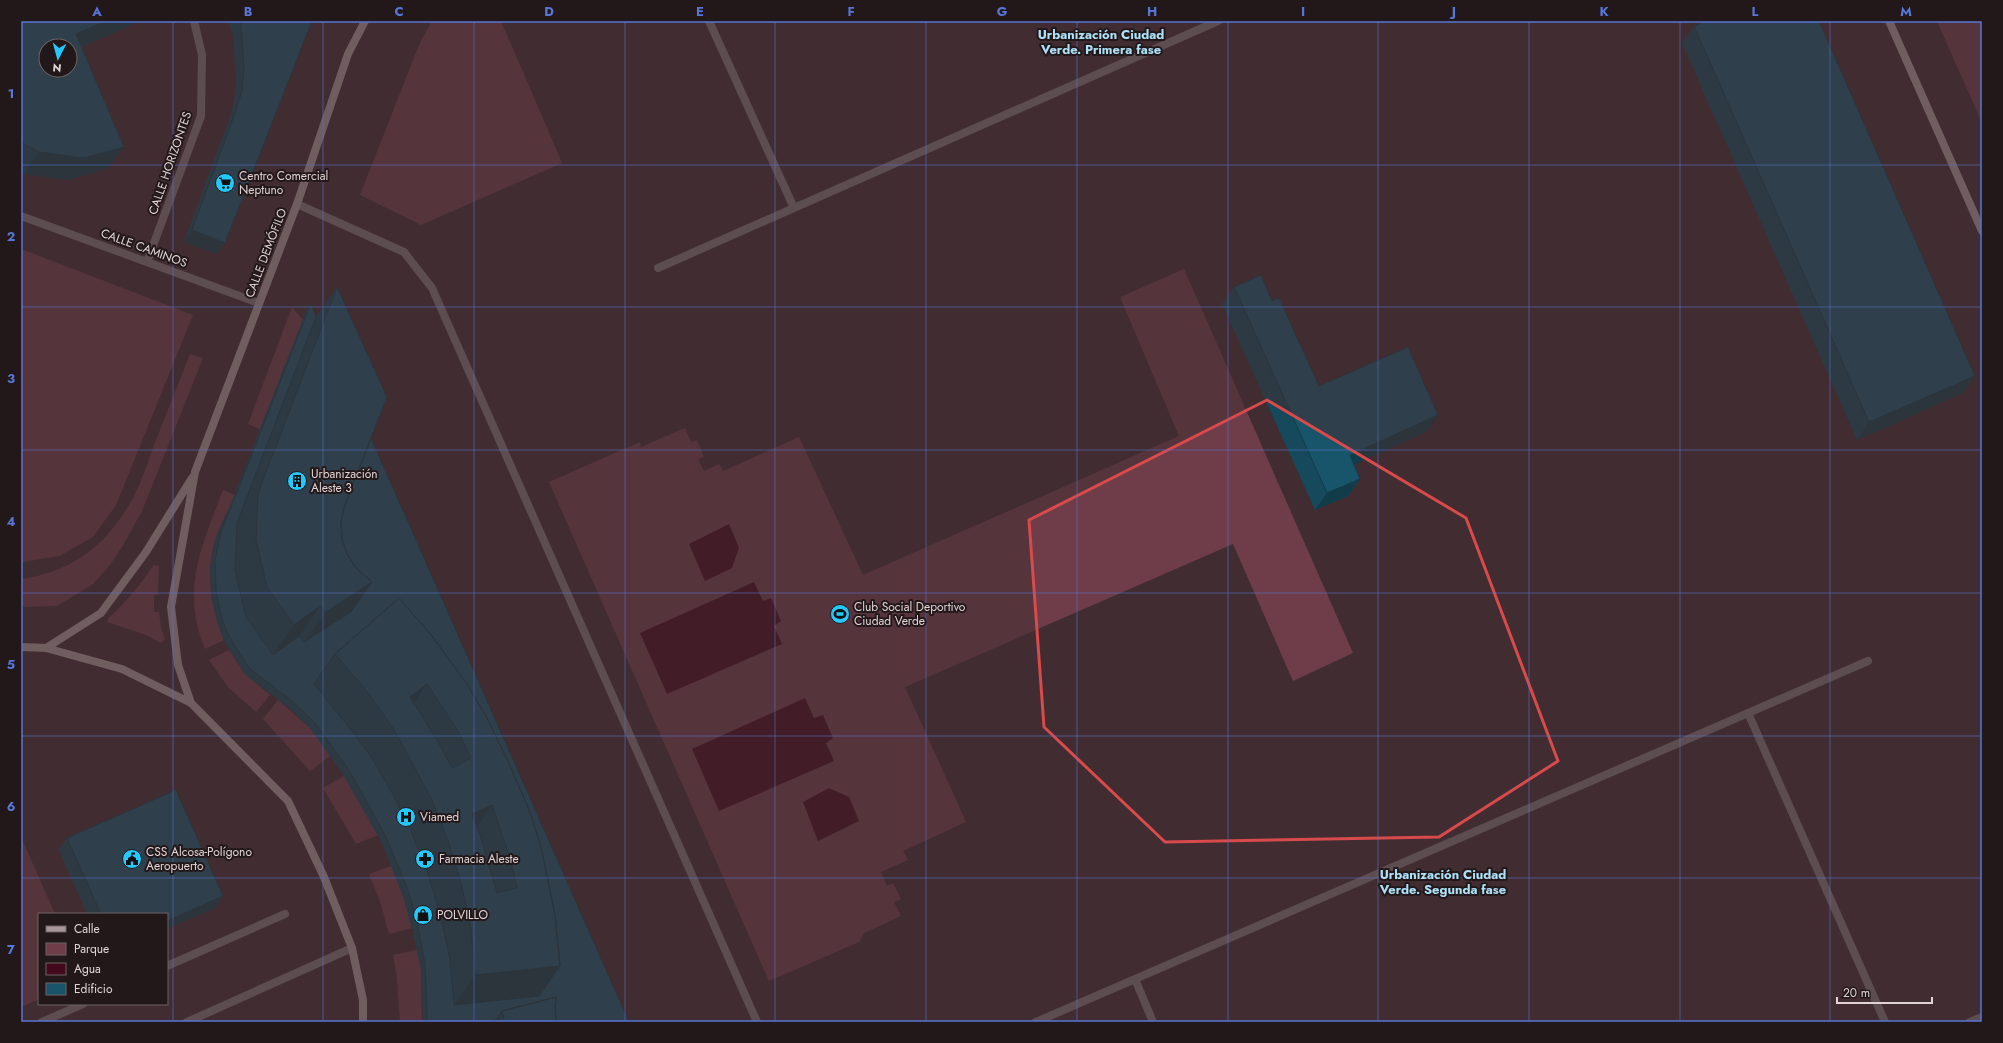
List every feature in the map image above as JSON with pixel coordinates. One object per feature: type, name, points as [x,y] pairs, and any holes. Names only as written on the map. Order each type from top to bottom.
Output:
[{"type":"street","name":"CALLE HORIZONTES","points":[[147,262],[201,116],[202,55],[194,21]]},
{"type":"street","name":"CALLE DEMÓFILO","points":[[195,472],[298,204],[348,54],[365,21]]},
{"type":"street","points":[[709,21],[794,208]]},
{"type":"street","points":[[658,268],[1218,21]]},
{"type":"street","points":[[1889,21],[1982,231]]},
{"type":"street","points":[[298,204],[404,252],[432,288],[757,1022]]},
{"type":"street","name":"CALLE CAMINOS","points":[[21,216],[259,303]]},
{"type":"street","points":[[46,648],[102,613],[146,552],[195,472]]},
{"type":"street","points":[[190,703],[178,665],[171,607],[195,472]]},
{"type":"street","points":[[21,648],[46,648],[122,669],[190,703],[288,801],[324,877],[352,948],[362,1000],[363,1022]]},
{"type":"street","points":[[1036,1022],[1868,661]]},
{"type":"street","points":[[1748,713],[1885,1022]]},
{"type":"street","points":[[168,966],[285,914]]},
{"type":"street","points":[[187,1022],[352,948]]},
{"type":"street","points":[[1135,979],[1154,1022]]},
{"type":"street","points":[[42,1022],[81,1005]]},
{"type":"street","points":[[1970,1022],[1982,1017]]},
{"type":"highlighted area","points":[[1267,400],[1466,518],[1558,761],[1439,837],[1165,842],[1044,727],[1029,520]]},
{"type":"green space","points":[[432,21],[501,21],[562,163],[421,225],[360,195],[419,45]]},
{"type":"green space","points":[[1937,21],[1982,21],[1982,123]]},
{"type":"green space","points":[[21,249],[193,315],[116,505],[93,537],[59,556],[23,562],[21,562]]},
{"type":"green space","name":"Club Social Deportivo Ciudad Verde","points":[[1184,269],[1353,653],[1293,681],[1233,544],[905,687],[966,822],[903,851],[908,860],[881,872],[887,886],[893,883],[901,899],[894,902],[901,916],[864,933],[859,942],[769,981],[549,482],[640,442],[641,447],[685,428],[691,442],[697,440],[704,457],[698,459],[704,471],[719,464],[723,471],[799,437],[863,575],[1179,436],[1120,297]]},
{"type":"green space","points":[[292,307],[303,320],[260,429],[248,424]]},
{"type":"green space","points":[[190,354],[203,358],[142,511],[110,565],[93,584],[57,606],[21,607],[21,579],[58,570],[73,562],[101,541],[124,513],[140,484]]},
{"type":"green space","points":[[223,490],[235,495],[216,537],[210,576],[213,602],[224,640],[205,649],[194,607],[194,587],[201,549]]},
{"type":"green space","points":[[154,565],[159,566],[158,595],[154,595],[154,612],[159,612],[161,628],[165,639],[161,643],[146,635],[107,622]]},
{"type":"green space","points":[[229,650],[245,674],[270,695],[256,712],[228,687],[209,660]]},
{"type":"green space","points":[[278,700],[311,729],[330,756],[310,771],[263,719]]},
{"type":"green space","points":[[344,776],[378,835],[356,844],[323,788]]},
{"type":"green space","points":[[21,837],[55,913],[38,913],[38,999],[21,1007]]},
{"type":"green space","points":[[392,866],[403,896],[412,928],[389,934],[381,904],[369,874]]},
{"type":"green space","points":[[417,950],[421,970],[422,1022],[400,1022],[397,978],[393,955]]},
{"type":"water","points":[[729,524],[739,548],[732,568],[705,581],[689,544]]},
{"type":"water","points":[[754,582],[763,601],[771,598],[781,621],[774,626],[782,644],[667,694],[640,633]]},
{"type":"water","points":[[805,698],[814,718],[823,715],[833,738],[826,743],[834,761],[719,811],[692,749]]},
{"type":"water","points":[[829,788],[849,797],[859,821],[818,841],[803,802]]},
{"type":"building","points":[[21,21],[106,21],[76,34],[78,38],[38,38],[38,78],[78,78],[78,39],[124,147],[84,158],[39,152],[21,142]]},
{"type":"building","name":"Centro Comercial Neptuno","points":[[241,21],[312,21],[225,243],[192,230],[242,91],[244,68]]},
{"type":"building","points":[[1706,21],[1819,21],[1975,376],[1869,422],[1694,26]]},
{"type":"building","points":[[1261,275],[1272,301],[1279,298],[1319,386],[1408,347],[1438,415],[1350,455],[1360,479],[1327,493],[1234,287]]},
{"type":"building","name":"Urbanización Aleste 3","points":[[337,287],[387,397],[345,505],[341,522],[342,539],[347,554],[357,569],[372,582],[326,612],[320,606],[294,625],[267,587],[256,540],[258,493]]},
{"type":"building","points":[[311,303],[316,317],[237,523],[235,570],[246,617],[273,655],[299,636],[304,642],[351,612],[372,582],[357,569],[347,554],[342,539],[341,522],[345,505],[371,438],[629,1022],[556,1022],[556,997],[502,1011],[496,1020],[487,1022],[427,1022],[425,964],[417,922],[408,890],[385,835],[349,770],[315,723],[292,701],[249,668],[228,634],[221,616],[216,590],[215,560],[221,531]],"holes":[[[399,598],[432,636],[467,684],[487,718],[508,761],[530,812],[541,847],[555,915],[560,966],[539,996],[454,1005],[450,959],[440,913],[427,871],[410,828],[372,758],[314,684],[335,654]]]},
{"type":"building","points":[[399,598],[432,636],[467,684],[487,718],[508,761],[530,812],[541,847],[555,915],[560,966],[475,975],[471,929],[461,883],[448,841],[431,798],[393,728],[365,689],[335,654]],"holes":[[[427,684],[458,731],[471,758],[452,768],[410,697]],[[492,805],[511,861],[517,888],[497,893],[481,837],[472,814]]]},
{"type":"building","points":[[176,790],[223,896],[168,921],[168,913],[101,913],[67,838]]},
{"type":"building","points":[[556,997],[556,1022],[487,1022],[504,1018],[502,1011]]},
{"type":"place","name":"Centro Comercial Neptuno","points":[[225,183]]},
{"type":"place","name":"Urbanización Aleste 3","points":[[297,481]]},
{"type":"place","name":"Club Social Deportivo Ciudad Verde","points":[[840,614]]},
{"type":"place","name":"Viamed","points":[[406,817]]},
{"type":"place","name":"CSS Alcosa-Polígono Aeropuerto","points":[[132,859]]},
{"type":"place","name":"Farmacia Aleste","points":[[425,859]]},
{"type":"place","name":"POLVILLO","points":[[423,915]]},
{"type":"district","name":"Urbanización Ciudad Verde. Primera fase","points":[[1101,42]]},
{"type":"district","name":"Urbanización Ciudad Verde. Segunda fase","points":[[1443,882]]}]
